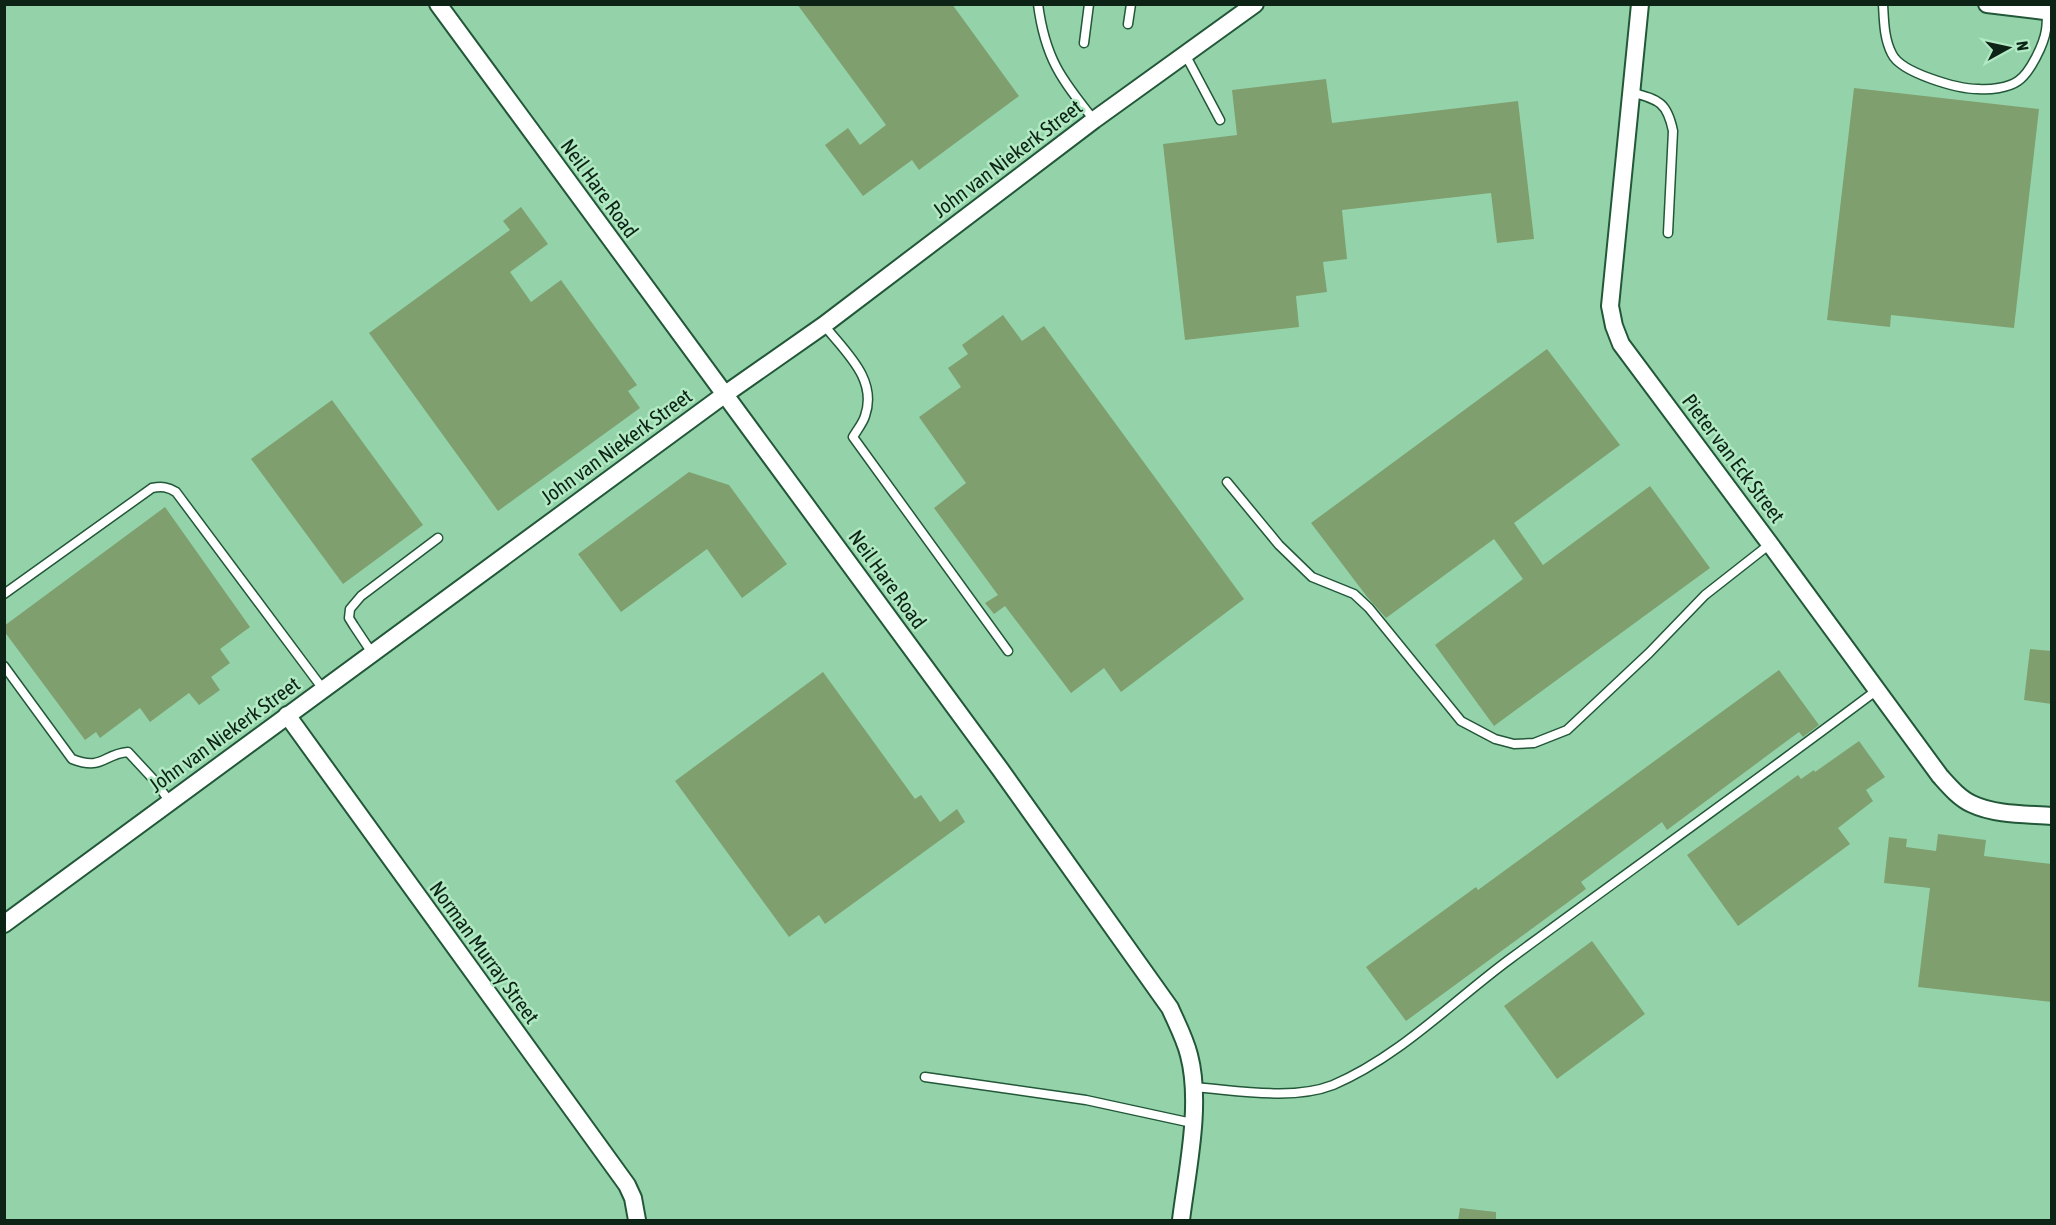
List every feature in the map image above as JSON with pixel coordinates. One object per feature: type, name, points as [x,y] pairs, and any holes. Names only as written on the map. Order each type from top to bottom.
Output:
[{"type":"street","name":"Neil Hare Road","points":[[438,4],[986,750],[1170,1008],[1190,1057],[1193,1087],[1192,1123],[1181,1221]]},
{"type":"street","name":"John van Niekerk Street","points":[[4,924],[372,652],[724,395],[824,325],[1094,120],[1255,4]]},
{"type":"street","name":"Pieter van Eck Street","points":[[1640,4],[1610,306],[1621,344],[1940,776],[1956,793],[1970,803],[1984,808],[2052,816]]},
{"type":"street","points":[[1987,4],[2049,12]]},
{"type":"street","name":"Norman Murray Street","points":[[287,715],[627,1185],[633,1198],[637,1221]]},
{"type":"lane","points":[[1038,4],[1041,30],[1051,60],[1072,93],[1094,120]]},
{"type":"lane","points":[[1084,43],[1089,4]]},
{"type":"lane","points":[[1128,24],[1131,4]]},
{"type":"lane","points":[[1883,4],[1884,28],[1892,55],[1905,68],[1919,75],[1977,90],[2004,87],[2019,81],[2039,50],[2049,12]]},
{"type":"lane","points":[[1185,54],[1220,120]]},
{"type":"lane","points":[[1631,92],[1656,99],[1665,106],[1670,115],[1673,131],[1668,233]]},
{"type":"lane","points":[[824,325],[865,378],[869,394],[865,417],[853,437],[1008,651]]},
{"type":"lane","points":[[1227,482],[1279,545],[1312,577],[1354,594],[1369,608],[1461,722],[1495,739],[1514,744],[1534,743],[1567,730],[1649,653],[1705,595],[1770,544]]},
{"type":"lane","points":[[4,594],[152,488],[160,486],[169,488],[176,492],[323,689]]},
{"type":"lane","points":[[372,652],[349,618],[350,609],[361,596],[438,538]]},
{"type":"lane","points":[[4,666],[72,759],[82,763],[96,764],[128,752],[154,780],[170,802]]},
{"type":"lane","points":[[1193,1087],[1282,1094],[1312,1091],[1333,1085],[1360,1071],[1413,1037],[1488,976],[1877,690]]},
{"type":"lane","points":[[925,1077],[1086,1100],[1192,1123]]},
{"type":"shaded area","points":[[5,5],[2051,5],[2051,1220],[5,1220]]},
{"type":"building","points":[[797,4],[952,4],[1019,96],[919,170],[912,160],[863,196],[825,145],[848,128],[860,145],[886,125]]},
{"type":"building","points":[[1326,79],[1332,123],[1518,101],[1534,239],[1497,243],[1491,193],[1342,210],[1347,259],[1323,262],[1327,292],[1296,296],[1299,327],[1185,340],[1163,144],[1237,135],[1232,90]]},
{"type":"building","points":[[1854,88],[2039,109],[2014,328],[1891,315],[1890,327],[1827,320]]},
{"type":"building","points":[[521,207],[548,244],[510,272],[531,302],[561,280],[637,385],[628,391],[640,408],[498,511],[369,333],[510,230],[503,221]]},
{"type":"building","points":[[1003,315],[1022,341],[1044,326],[1244,599],[1121,692],[1104,668],[1071,693],[1005,606],[994,614],[985,603],[998,595],[934,508],[966,483],[919,417],[961,387],[948,368],[968,354],[962,345]]},
{"type":"building","points":[[1547,349],[1620,445],[1514,523],[1543,565],[1650,486],[1710,568],[1494,726],[1435,645],[1523,579],[1494,539],[1386,618],[1311,523]]},
{"type":"building","points":[[332,400],[423,525],[343,584],[251,459]]},
{"type":"building","points":[[689,472],[729,485],[787,564],[742,598],[707,549],[621,612],[578,554]]},
{"type":"building","points":[[165,507],[250,627],[220,649],[230,663],[211,677],[220,690],[199,705],[189,693],[150,722],[140,708],[100,738],[96,732],[85,740],[4,631],[4,626]]},
{"type":"building","points":[[2030,649],[2052,651],[2052,704],[2024,700]]},
{"type":"building","points":[[1779,670],[1819,725],[1803,737],[1799,732],[1667,830],[1662,822],[1581,882],[1586,889],[1406,1021],[1366,967],[1476,887],[1478,890]]},
{"type":"building","points":[[823,672],[915,799],[921,795],[940,822],[957,809],[965,822],[825,924],[819,915],[789,937],[675,781]]},
{"type":"building","points":[[1859,741],[1885,777],[1866,790],[1873,801],[1838,828],[1850,844],[1738,926],[1687,855],[1798,775],[1801,779],[1814,770],[1815,772]]},
{"type":"building","points":[[1938,834],[1986,840],[1984,856],[2052,864],[2052,1002],[1918,987],[1930,888],[1884,883],[1889,837],[1907,839],[1906,847],[1936,851]]},
{"type":"building","points":[[1592,941],[1645,1014],[1557,1079],[1504,1006]]},
{"type":"building","points":[[1460,1208],[1496,1212],[1496,1221],[1458,1221]]}]
